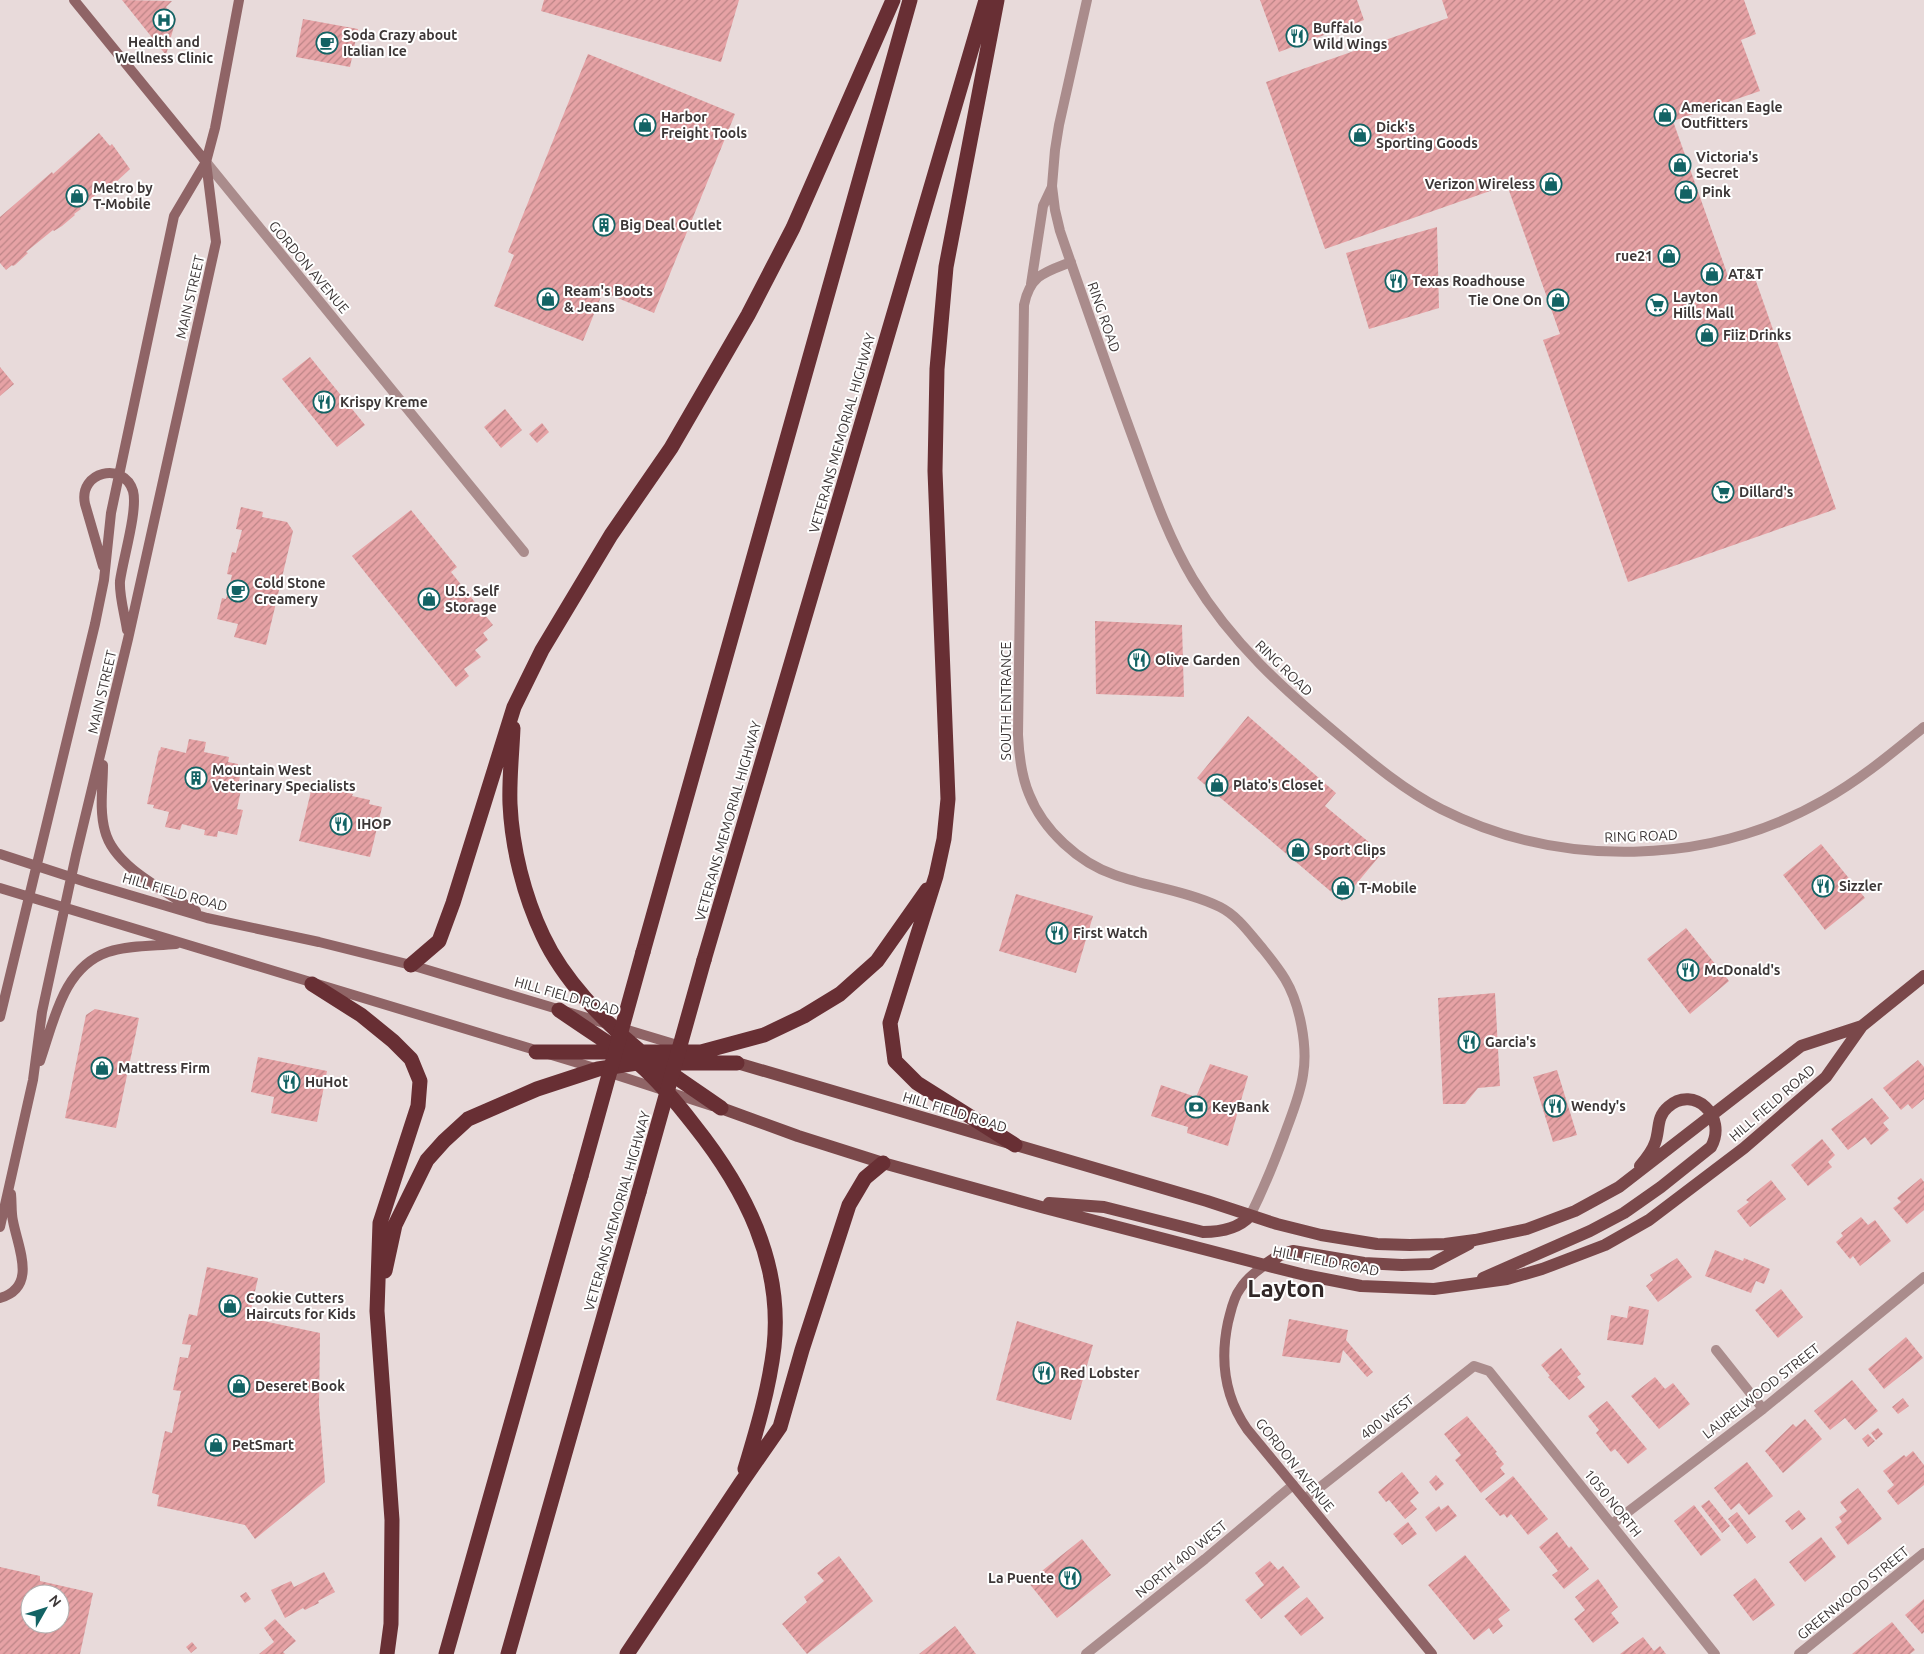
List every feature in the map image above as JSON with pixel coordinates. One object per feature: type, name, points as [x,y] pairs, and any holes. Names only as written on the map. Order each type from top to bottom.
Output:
[{"type":"highway","points":[[411,965],[439,941],[453,904],[514,707],[542,650],[611,535],[670,448],[748,315],[793,228],[893,0]]},
{"type":"highway","points":[[446,1654],[582,1176],[910,0]]},
{"type":"highway","name":"VETERANS MEMORIAL HIGHWAY","points":[[508,1654],[704,960],[986,0]]},
{"type":"highway","points":[[997,0],[946,267],[937,369],[935,471],[948,799],[944,840],[936,876],[890,1023],[895,1061],[917,1083],[1015,1145]]},
{"type":"highway","points":[[514,707],[510,804],[515,849],[526,893],[543,937],[570,979],[639,1057],[703,1136],[740,1191],[758,1231],[770,1272],[774,1314],[774,1348],[763,1408],[741,1482]]},
{"type":"highway","points":[[377,1311],[395,1225],[427,1160],[468,1119],[503,1102],[565,1079],[639,1057],[701,1052],[764,1035],[804,1016],[840,994],[877,962],[936,876]]},
{"type":"highway","points":[[312,984],[361,1014],[393,1041],[410,1059],[420,1080],[418,1106],[380,1223],[377,1311],[392,1520],[391,1624],[387,1654]]},
{"type":"highway","points":[[559,1010],[619,1051]]},
{"type":"highway","points":[[536,1052],[619,1051],[639,1057],[658,1064],[721,1108]]},
{"type":"highway","points":[[658,1064],[737,1063]]},
{"type":"highway","points":[[627,1654],[741,1482],[780,1427],[802,1350],[848,1205],[865,1178],[884,1163]]},
{"type":"main road","name":"GORDON AVENUE","points":[[74,0],[206,162]]},
{"type":"main road","name":"MAIN STREET","points":[[0,1018],[81,686],[104,580],[111,513],[118,475],[174,216],[206,162],[215,128],[239,0]]},
{"type":"main road","name":"MAIN STREET","points":[[0,1227],[32,1080],[42,1012],[71,877],[128,639],[216,242],[206,162]]},
{"type":"main road","points":[[104,580],[100,552],[85,504],[84,493],[89,482],[98,475],[106,473],[118,475],[129,484],[134,497],[120,583],[128,639]]},
{"type":"main road","points":[[102,749],[103,824],[111,847],[120,859],[133,870],[207,918]]},
{"type":"main road","name":"HILL FIELD ROAD","points":[[0,854],[207,918],[319,942],[411,965],[1250,1216],[1321,1234],[1377,1244],[1445,1244],[1475,1240],[1527,1229],[1559,1217],[1598,1199],[1630,1179],[1801,1046],[1862,1026]]},
{"type":"main road","name":"HILL FIELD ROAD","points":[[0,888],[721,1108],[798,1136],[884,1163],[1262,1267],[1377,1287],[1434,1289],[1515,1277],[1566,1261],[1605,1245],[1656,1215],[1744,1148],[1826,1077],[1862,1026]]},
{"type":"main road","points":[[32,1080],[65,992],[73,976],[83,966],[110,951],[182,943]]},
{"type":"main road","points":[[1862,1026],[1924,976]]},
{"type":"main road","points":[[1470,1285],[1590,1231],[1624,1213],[1650,1195],[1711,1147],[1717,1129],[1712,1114],[1706,1106],[1694,1100],[1683,1100],[1672,1104],[1664,1111],[1660,1119],[1656,1141],[1650,1153],[1630,1179]]},
{"type":"main road","points":[[0,1298],[18,1288],[24,1271],[12,1214],[11,1178]]},
{"type":"main road","points":[[1022,1202],[1104,1207],[1203,1232],[1232,1228],[1250,1216]]},
{"type":"main road","points":[[1262,1267],[1278,1256],[1291,1251],[1364,1264],[1431,1264],[1475,1240]]},
{"type":"main road","name":"GORDON AVENUE","points":[[1262,1267],[1239,1290],[1232,1306],[1225,1341],[1224,1375],[1232,1403],[1243,1423],[1432,1654]]},
{"type":"street","name":"RING ROAD","points":[[1087,0],[1058,125],[1052,186],[1057,217],[1070,262],[1163,520],[1186,567],[1215,613],[1250,656],[1315,717],[1388,776],[1441,809],[1467,821],[1511,836],[1557,846],[1624,852],[1666,851],[1693,847],[1763,828],[1816,805],[1866,774],[1924,727]]},
{"type":"street","name":"GORDON AVENUE","points":[[206,162],[524,552]]},
{"type":"street","name":"SOUTH ENTRANCE","points":[[1052,186],[1043,206],[1031,284],[1026,297],[1023,317],[1018,735],[1021,769],[1029,794],[1040,815],[1078,855],[1108,872],[1185,895],[1225,910],[1249,933],[1277,967],[1289,987],[1298,1012],[1303,1039],[1303,1075],[1294,1108],[1274,1162],[1250,1216]]},
{"type":"street","points":[[1031,284],[1044,272],[1070,262]]},
{"type":"street","name":"LAURELWOOD STREET","points":[[1612,1524],[1763,1409],[1924,1277]]},
{"type":"street","points":[[1716,1350],[1763,1409]]},
{"type":"street","name":"400 WEST","points":[[1304,1499],[1474,1366],[1489,1371]]},
{"type":"street","name":"1050 NORTH","points":[[1489,1371],[1715,1654]]},
{"type":"street","name":"NORTH 400 WEST","points":[[1086,1654],[1205,1559],[1293,1485]]},
{"type":"street","name":"GREENWOOD STREET","points":[[1799,1654],[1924,1553]]},
{"type":"building","points":[[122,0],[172,1],[166,7],[176,19],[166,55]]},
{"type":"building","points":[[544,0],[739,0],[721,62],[541,11]]},
{"type":"building","name":"Buffalo Wild Wings","points":[[1260,0],[1357,0],[1364,20],[1279,52]]},
{"type":"building","name":"Layton Hills Mall","points":[[1442,0],[1744,0],[1756,34],[1741,40],[1760,91],[1673,121],[1728,276],[1751,267],[1836,509],[1628,582],[1543,340],[1560,334],[1507,185],[1325,249],[1266,82],[1448,18]]},
{"type":"building","name":"Soda Crazy about Italian Ice","points":[[303,19],[358,29],[350,67],[296,57]]},
{"type":"building","points":[[588,54],[735,114],[654,313],[603,292],[583,341],[494,306],[514,255],[508,252]]},
{"type":"building","points":[[99,133],[110,146],[112,144],[130,169],[115,183],[108,187],[106,186],[62,226],[53,230],[26,252],[28,253],[15,265],[6,270],[0,263],[0,217],[52,172],[53,174]]},
{"type":"building","name":"Texas Roadhouse","points":[[1437,227],[1439,308],[1369,329],[1346,253]]},
{"type":"building","name":"Krispy Kreme","points":[[310,357],[365,425],[337,447],[282,379]]},
{"type":"building","points":[[0,367],[14,384],[0,396]]},
{"type":"building","points":[[505,409],[522,430],[501,448],[484,427]]},
{"type":"building","points":[[542,423],[549,432],[537,443],[529,434]]},
{"type":"building","points":[[241,507],[263,512],[262,517],[287,522],[293,531],[266,645],[234,637],[238,624],[217,619],[222,598],[226,599],[232,575],[227,574],[232,552],[236,553],[242,530],[236,529]]},
{"type":"building","name":"U.S. Self Storage","points":[[411,510],[457,567],[451,572],[493,625],[483,633],[488,640],[475,650],[481,657],[464,669],[469,676],[456,687],[352,556]]},
{"type":"building","name":"Olive Garden","points":[[1095,621],[1182,625],[1184,697],[1096,694]]},
{"type":"building","points":[[1248,716],[1336,793],[1325,806],[1382,853],[1342,901],[1197,778]]},
{"type":"building","name":"Mountain West Veterinary Specialists","points":[[189,739],[206,742],[204,752],[229,757],[228,762],[238,764],[238,767],[242,768],[237,789],[241,790],[237,809],[243,810],[237,835],[218,831],[217,837],[204,835],[205,830],[182,824],[180,830],[165,827],[169,812],[153,808],[154,805],[147,804],[159,750],[161,747],[186,753]]},
{"type":"building","name":"IHOP","points":[[312,787],[353,794],[352,796],[370,800],[369,804],[382,807],[370,857],[299,841]]},
{"type":"building","name":"Sizzler","points":[[1821,844],[1865,898],[1825,930],[1783,875]]},
{"type":"building","points":[[1016,894],[1093,916],[1076,973],[999,951]]},
{"type":"building","name":"McDonald's","points":[[1686,928],[1729,981],[1690,1014],[1647,959]]},
{"type":"building","name":"Garcia's","points":[[1495,993],[1500,1086],[1478,1088],[1465,1104],[1443,1104],[1438,998]]},
{"type":"building","name":"Mattress Firm","points":[[95,1009],[139,1018],[116,1128],[65,1118],[86,1015]]},
{"type":"building","name":"HuHot","points":[[258,1057],[327,1071],[317,1122],[271,1113],[274,1097],[251,1092]]},
{"type":"building","points":[[1918,1060],[1924,1067],[1924,1099],[1912,1109],[1908,1104],[1901,1110],[1883,1088]]},
{"type":"building","name":"KeyBank","points":[[1210,1064],[1248,1076],[1228,1146],[1187,1133],[1188,1127],[1151,1116],[1161,1085],[1196,1097]]},
{"type":"building","name":"Wendy's","points":[[1557,1070],[1577,1135],[1553,1142],[1533,1077]]},
{"type":"building","points":[[1872,1098],[1889,1118],[1883,1123],[1889,1130],[1871,1145],[1865,1137],[1848,1150],[1831,1129]]},
{"type":"building","points":[[1822,1139],[1835,1155],[1828,1162],[1832,1167],[1808,1186],[1791,1165]]},
{"type":"building","points":[[1921,1178],[1924,1182],[1924,1210],[1907,1224],[1893,1208],[1901,1202],[1897,1198]]},
{"type":"building","points":[[1771,1180],[1786,1199],[1750,1227],[1737,1211],[1749,1202],[1746,1200]]},
{"type":"building","points":[[1861,1217],[1868,1225],[1875,1220],[1891,1241],[1860,1266],[1853,1256],[1850,1259],[1836,1242],[1843,1236],[1841,1233]]},
{"type":"building","points":[[1715,1250],[1743,1261],[1744,1258],[1770,1269],[1764,1284],[1756,1281],[1751,1293],[1705,1276]]},
{"type":"building","points":[[1677,1258],[1692,1277],[1658,1302],[1646,1286],[1653,1280],[1650,1275]]},
{"type":"building","points":[[207,1267],[258,1278],[249,1318],[320,1333],[319,1406],[325,1482],[255,1539],[245,1525],[157,1506],[159,1495],[152,1493],[165,1431],[172,1433],[181,1391],[173,1390],[180,1357],[188,1358],[191,1345],[182,1344],[189,1314],[197,1316]]},
{"type":"building","points":[[1781,1289],[1803,1317],[1778,1338],[1755,1310]]},
{"type":"building","points":[[1629,1306],[1649,1310],[1643,1345],[1607,1340],[1611,1315],[1627,1318]]},
{"type":"building","points":[[1289,1319],[1348,1330],[1346,1340],[1373,1372],[1367,1377],[1343,1350],[1340,1363],[1282,1356]]},
{"type":"building","name":"Red Lobster","points":[[1017,1321],[1093,1345],[1071,1420],[996,1400]]},
{"type":"building","points":[[1906,1337],[1923,1358],[1884,1389],[1868,1369]]},
{"type":"building","points":[[1561,1348],[1581,1374],[1577,1377],[1585,1387],[1569,1400],[1548,1377],[1550,1376],[1541,1365]]},
{"type":"building","points":[[1655,1377],[1665,1389],[1673,1383],[1690,1404],[1659,1429],[1631,1396]]},
{"type":"building","points":[[1852,1380],[1878,1411],[1855,1430],[1845,1418],[1830,1430],[1814,1411]]},
{"type":"building","points":[[1903,1398],[1909,1406],[1898,1414],[1892,1407]]},
{"type":"building","points":[[1607,1401],[1647,1449],[1628,1464],[1615,1449],[1611,1452],[1596,1433],[1599,1430],[1588,1416]]},
{"type":"building","points":[[1467,1416],[1497,1452],[1495,1453],[1504,1464],[1500,1468],[1505,1474],[1481,1493],[1455,1460],[1461,1455],[1444,1434]]},
{"type":"building","points":[[1805,1419],[1822,1439],[1783,1473],[1765,1451],[1793,1424],[1796,1427]]},
{"type":"building","points":[[1878,1428],[1883,1434],[1876,1440],[1871,1433]]},
{"type":"building","points":[[1868,1434],[1875,1441],[1868,1447],[1862,1439]]},
{"type":"building","points":[[1913,1451],[1924,1465],[1924,1485],[1898,1505],[1887,1491],[1894,1485],[1883,1471],[1904,1455],[1906,1457]]},
{"type":"building","points":[[1747,1462],[1773,1496],[1749,1515],[1739,1503],[1731,1510],[1714,1488]]},
{"type":"building","points":[[1402,1472],[1419,1493],[1410,1501],[1417,1509],[1405,1519],[1389,1500],[1386,1502],[1378,1492]]},
{"type":"building","points":[[1436,1475],[1444,1484],[1436,1491],[1429,1482]]},
{"type":"building","points":[[1513,1476],[1548,1519],[1528,1535],[1511,1514],[1507,1518],[1504,1514],[1500,1516],[1485,1499]]},
{"type":"building","points":[[1858,1488],[1882,1519],[1848,1545],[1835,1527],[1842,1522],[1839,1517],[1847,1511],[1840,1502]]},
{"type":"building","points":[[1709,1500],[1730,1526],[1722,1533],[1701,1506]]},
{"type":"building","points":[[1448,1505],[1457,1516],[1436,1532],[1425,1517],[1439,1506],[1441,1510]]},
{"type":"building","points":[[1694,1505],[1721,1540],[1701,1556],[1674,1521]]},
{"type":"building","points":[[1799,1510],[1806,1519],[1792,1530],[1785,1521]]},
{"type":"building","points":[[1737,1512],[1756,1537],[1747,1544],[1728,1519]]},
{"type":"building","points":[[1408,1522],[1417,1534],[1402,1545],[1393,1534]]},
{"type":"building","points":[[1557,1532],[1589,1569],[1564,1589],[1552,1575],[1558,1571],[1539,1547]]},
{"type":"building","points":[[1821,1537],[1836,1557],[1805,1582],[1789,1562]]},
{"type":"building","name":"La Puente","points":[[1082,1539],[1111,1575],[1057,1618],[1028,1582]]},
{"type":"building","points":[[1465,1555],[1510,1610],[1498,1619],[1503,1626],[1493,1634],[1489,1628],[1474,1640],[1428,1585]]},
{"type":"building","points":[[839,1556],[873,1601],[807,1654],[782,1624],[807,1602],[804,1597],[824,1581],[817,1573]]},
{"type":"building","points":[[1270,1561],[1278,1570],[1283,1566],[1300,1587],[1261,1619],[1245,1600],[1264,1585],[1255,1573]]},
{"type":"building","points":[[0,1567],[40,1576],[40,1581],[53,1584],[20,1584],[20,1634],[70,1634],[70,1588],[93,1593],[80,1654],[0,1654]]},
{"type":"building","points":[[324,1572],[335,1592],[318,1601],[319,1603],[305,1610],[303,1608],[285,1618],[271,1590],[291,1581],[294,1587]]},
{"type":"building","points":[[1755,1578],[1775,1605],[1753,1621],[1733,1595]]},
{"type":"building","points":[[1598,1579],[1618,1607],[1611,1613],[1619,1623],[1593,1643],[1574,1619],[1585,1610],[1575,1597]]},
{"type":"building","points":[[246,1592],[251,1599],[245,1603],[240,1596]]},
{"type":"building","points":[[1307,1597],[1324,1618],[1301,1636],[1284,1616]]},
{"type":"building","points":[[1924,1599],[1924,1632],[1922,1634],[1905,1615]]},
{"type":"building","points":[[275,1619],[296,1641],[283,1652],[285,1654],[259,1654],[274,1642],[264,1628]]},
{"type":"building","points":[[1892,1622],[1915,1650],[1910,1654],[1852,1654]]},
{"type":"building","points":[[955,1626],[976,1654],[919,1654]]},
{"type":"building","points":[[1643,1637],[1654,1651],[1660,1646],[1666,1654],[1620,1654]]},
{"type":"building","points":[[192,1642],[197,1648],[191,1653],[186,1647]]},
{"type":"place","name":"Health and Wellness Clinic","points":[[164,20]]},
{"type":"place","name":"Buffalo Wild Wings","points":[[1297,36]]},
{"type":"place","name":"Soda Crazy about Italian Ice","points":[[327,43]]},
{"type":"place","name":"American Eagle Outfitters","points":[[1665,115]]},
{"type":"place","name":"Harbor Freight Tools","points":[[645,125]]},
{"type":"place","name":"Dick's Sporting Goods","points":[[1360,135]]},
{"type":"place","name":"Victoria's Secret","points":[[1680,165]]},
{"type":"place","name":"Verizon Wireless","points":[[1551,184]]},
{"type":"place","name":"Pink","points":[[1686,192]]},
{"type":"place","name":"Metro by T-Mobile","points":[[77,196]]},
{"type":"place","name":"Big Deal Outlet","points":[[604,225]]},
{"type":"place","name":"rue21","points":[[1669,256]]},
{"type":"place","name":"AT&T","points":[[1712,274]]},
{"type":"place","name":"Texas Roadhouse","points":[[1396,281]]},
{"type":"place","name":"Ream's Boots & Jeans","points":[[548,299]]},
{"type":"place","name":"Tie One On","points":[[1558,300]]},
{"type":"place","name":"Layton Hills Mall","points":[[1657,305]]},
{"type":"place","name":"Fiiz Drinks","points":[[1707,335]]},
{"type":"place","name":"Krispy Kreme","points":[[324,402]]},
{"type":"place","name":"Dillard's","points":[[1723,492]]},
{"type":"place","name":"Cold Stone Creamery","points":[[238,591]]},
{"type":"place","name":"U.S. Self Storage","points":[[429,599]]},
{"type":"place","name":"Olive Garden","points":[[1139,660]]},
{"type":"place","name":"Mountain West Veterinary Specialists","points":[[196,778]]},
{"type":"place","name":"Plato's Closet","points":[[1217,785]]},
{"type":"place","name":"IHOP","points":[[341,824]]},
{"type":"place","name":"Sport Clips","points":[[1298,850]]},
{"type":"place","name":"Sizzler","points":[[1823,886]]},
{"type":"place","name":"T-Mobile","points":[[1343,888]]},
{"type":"place","name":"First Watch","points":[[1057,933]]},
{"type":"place","name":"McDonald's","points":[[1688,970]]},
{"type":"place","name":"Garcia's","points":[[1469,1042]]},
{"type":"place","name":"Mattress Firm","points":[[102,1068]]},
{"type":"place","name":"HuHot","points":[[289,1082]]},
{"type":"place","name":"Wendy's","points":[[1555,1106]]},
{"type":"place","name":"KeyBank","points":[[1196,1107]]},
{"type":"place","name":"Cookie Cutters Haircuts for Kids","points":[[230,1306]]},
{"type":"place","name":"Red Lobster","points":[[1044,1373]]},
{"type":"place","name":"Deseret Book","points":[[239,1386]]},
{"type":"place","name":"PetSmart","points":[[216,1445]]},
{"type":"place","name":"La Puente","points":[[1070,1578]]},
{"type":"district","name":"Layton","points":[[1286,1288]]}]
